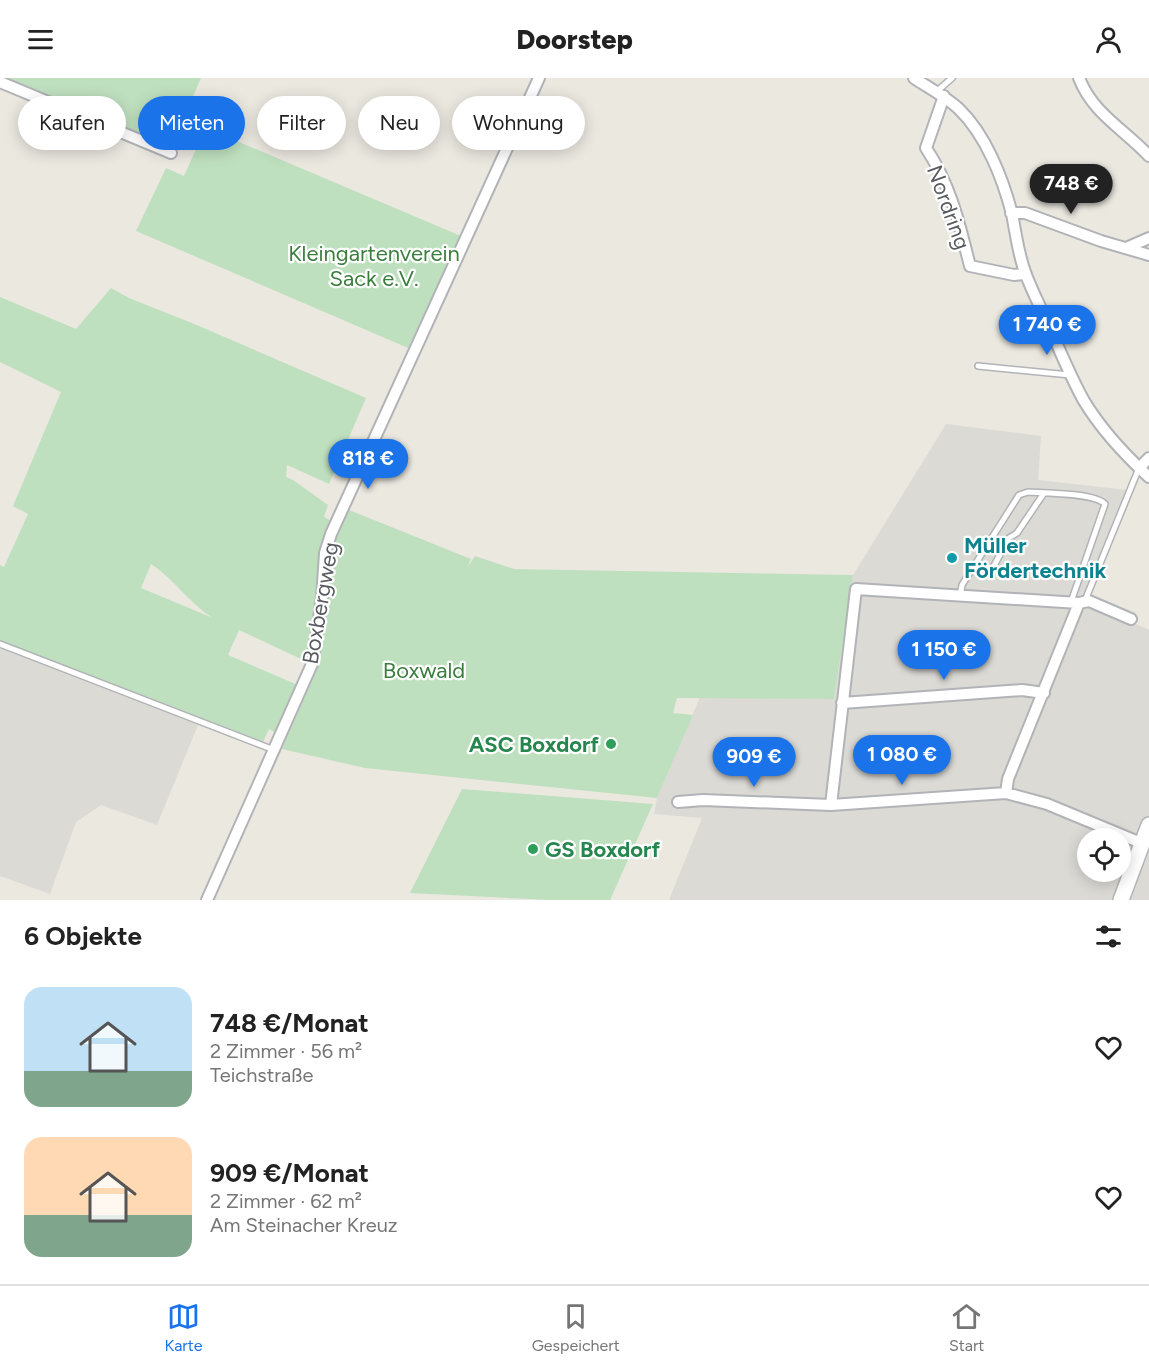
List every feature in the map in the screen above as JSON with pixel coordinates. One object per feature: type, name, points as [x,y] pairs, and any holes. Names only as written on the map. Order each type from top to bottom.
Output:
[{"type":"main road","points":[[1120,900],[1149,825]]},
{"type":"street","name":"Boxbergweg","points":[[207,900],[312,664],[322,598],[325,553],[331,534],[539,78]]},
{"type":"street","points":[[914,78],[959,109],[980,136],[997,171],[1011,213],[1025,274],[1071,375],[1085,402],[1105,430],[1149,477]]},
{"type":"street","points":[[1079,78],[1092,104],[1149,156]]},
{"type":"street","points":[[0,82],[171,153]]},
{"type":"street","name":"Nordring","points":[[940,94],[926,148],[940,171],[957,214],[970,267],[1025,274]]},
{"type":"street","points":[[1011,213],[1025,213],[1149,255]]},
{"type":"street","points":[[1126,248],[1149,238]]},
{"type":"street","points":[[1139,468],[1149,458]]},
{"type":"street","points":[[831,805],[856,589],[1074,603],[1089,601],[1131,620]]},
{"type":"street","points":[[1006,792],[1008,779],[1044,693],[1074,603]]},
{"type":"street","points":[[842,703],[1022,690],[1044,693]]},
{"type":"street","points":[[678,802],[703,800],[831,805],[1006,792],[1047,804],[1141,843]]},
{"type":"lane","points":[[940,94],[952,78]]},
{"type":"lane","points":[[1004,318],[1047,323]]},
{"type":"lane","points":[[1015,334],[1054,338]]},
{"type":"lane","points":[[978,366],[1071,375]]},
{"type":"lane","points":[[1074,603],[1086,598],[1139,468]]},
{"type":"lane","points":[[960,596],[962,585],[1019,495],[1028,492],[1101,500],[1105,504],[1074,603]]},
{"type":"lane","points":[[973,567],[990,573],[1009,538],[1017,533],[1044,493]]},
{"type":"lane","points":[[0,644],[274,750]]},
{"type":"shaded area","points":[[946,424],[1041,436],[1038,480],[1127,490],[1084,601],[1149,630],[1149,900],[669,900],[702,818],[654,814],[657,798],[700,697],[834,699],[853,575]]},
{"type":"shaded area","points":[[0,648],[198,725],[157,825],[101,805],[76,822],[50,894],[0,876]]},
{"type":"green space","points":[[1,78],[201,78],[193,96],[138,96],[138,133],[126,128],[126,96],[46,96]]},
{"type":"green space","name":"Kleingartenverein Sack e.V.","points":[[245,145],[461,236],[408,348],[136,231],[166,168],[184,176],[196,150],[245,150]]},
{"type":"green space","name":"Boxwald","points":[[111,288],[129,298],[366,398],[329,484],[287,465],[286,477],[328,505],[324,517],[341,526],[349,510],[471,559],[467,568],[475,556],[514,569],[853,575],[834,699],[677,698],[673,713],[693,715],[657,798],[365,768],[282,749],[318,667],[239,630],[228,655],[298,685],[276,733],[269,729],[263,742],[0,641],[0,565],[4,567],[28,514],[13,506],[61,392],[0,362],[0,297],[76,329]],"holes":[[[151,564],[198,607],[213,618],[141,588]]]},
{"type":"green space","name":"GS Boxdorf","points":[[462,789],[653,804],[610,900],[550,900],[410,893]]},
{"type":"place","name":"Müller Fördertechnik","points":[[952,558]]},
{"type":"place","name":"ASC Boxdorf","points":[[611,744]]},
{"type":"place","name":"GS Boxdorf","points":[[533,849]]}]
